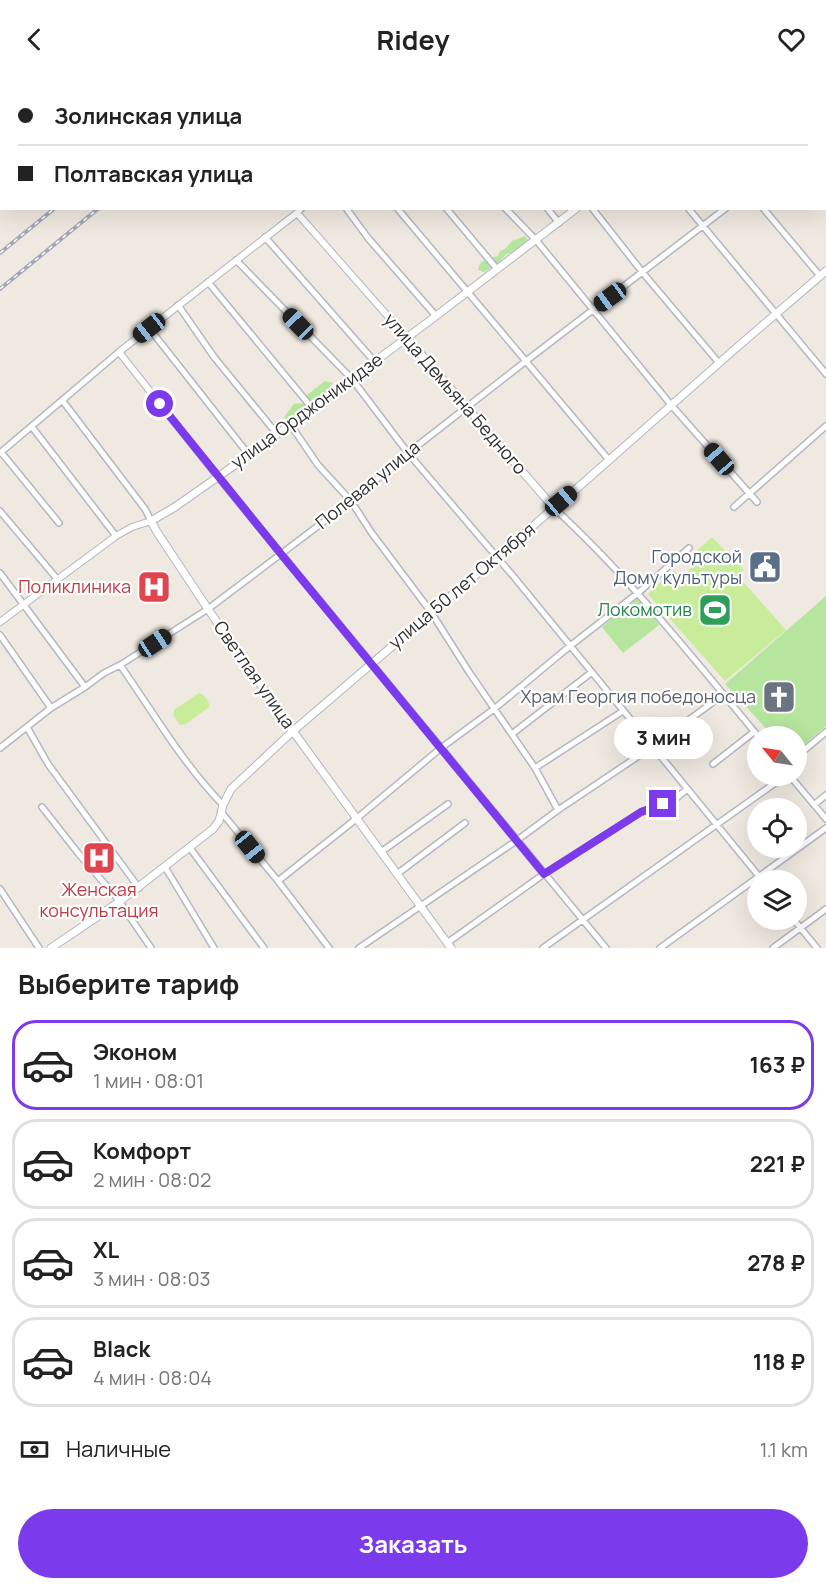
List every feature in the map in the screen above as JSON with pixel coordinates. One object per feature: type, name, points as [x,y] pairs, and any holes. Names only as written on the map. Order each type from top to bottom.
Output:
[{"type":"main road","name":"улица Орджоникидзе","points":[[151,521],[249,455],[574,210]]},
{"type":"main road","name":"улица 50 лет Октября","points":[[51,948],[119,903],[213,829],[219,821],[227,794],[235,784],[293,731],[672,406],[823,273]]},
{"type":"main road","name":"улица Демьяна Бедного","points":[[406,339],[554,507]]},
{"type":"main road","name":"Светлая улица","points":[[151,521],[208,609],[293,731],[449,946]]},
{"type":"street","points":[[347,210],[368,238],[436,316]]},
{"type":"street","points":[[399,210],[609,460]]},
{"type":"street","points":[[448,210],[497,268]]},
{"type":"street","points":[[507,210],[536,240],[672,406],[757,502]]},
{"type":"street","points":[[549,210],[559,222]]},
{"type":"street","points":[[594,210],[719,363]]},
{"type":"street","points":[[689,210],[826,374]]},
{"type":"street","name":"Полевая улица","points":[[0,747],[51,708],[208,609],[351,501],[408,453],[723,210]]},
{"type":"street","points":[[765,210],[823,273]]},
{"type":"street","points":[[60,523],[0,453],[119,352],[299,211]]},
{"type":"street","name":"улица Демьяна Бедного","points":[[299,211],[406,339]]},
{"type":"street","points":[[265,237],[374,362]]},
{"type":"street","points":[[236,260],[352,379],[408,453],[497,557],[753,870]]},
{"type":"street","points":[[208,282],[312,408]]},
{"type":"street","points":[[178,305],[214,357],[277,434]]},
{"type":"street","points":[[149,328],[249,455]]},
{"type":"street","points":[[119,352],[218,477],[606,948]]},
{"type":"street","name":"Светлая улица","points":[[62,400],[145,509],[151,521]]},
{"type":"street","points":[[290,424],[318,465],[351,501],[371,532],[431,612],[535,768],[558,810]]},
{"type":"street","points":[[734,507],[826,426]]},
{"type":"street","points":[[32,427],[116,536]]},
{"type":"street","name":"улица Демьяна Бедного","points":[[554,507],[638,593],[750,726]]},
{"type":"street","points":[[0,511],[57,580]]},
{"type":"street","name":"улица Орджоникидзе","points":[[0,622],[116,536],[132,527],[151,521]]},
{"type":"street","points":[[278,881],[441,748],[494,709],[638,593],[689,549]]},
{"type":"street","points":[[0,573],[85,687]]},
{"type":"street","points":[[0,636],[51,708]]},
{"type":"street","points":[[120,665],[174,743],[329,948]]},
{"type":"street","points":[[512,734],[592,672]]},
{"type":"street","points":[[359,948],[652,747],[724,694]]},
{"type":"street","points":[[535,768],[622,711]]},
{"type":"street","points":[[27,727],[48,764],[139,888]]},
{"type":"street","points":[[807,748],[826,732]]},
{"type":"street","points":[[713,764],[747,740]]},
{"type":"street","points":[[543,948],[771,786]]},
{"type":"street","points":[[799,786],[826,819]]},
{"type":"street","points":[[449,946],[544,874],[641,812],[673,801],[687,789]]},
{"type":"street","points":[[815,804],[826,795]]},
{"type":"street","points":[[381,852],[448,804]]},
{"type":"street","points":[[42,807],[119,903],[151,948]]},
{"type":"street","points":[[397,874],[465,823]]},
{"type":"street","points":[[772,870],[826,828]]},
{"type":"street","points":[[190,848],[264,948]]},
{"type":"street","points":[[165,867],[214,948]]},
{"type":"street","points":[[660,948],[747,888]]},
{"type":"street","points":[[0,889],[39,948]]},
{"type":"street","points":[[807,923],[826,909]]},
{"type":"street","points":[[773,948],[798,930]]},
{"type":"street","points":[[803,930],[817,948]]},
{"type":"green space","points":[[525,236],[528,240],[515,252],[506,254],[498,263],[484,272],[478,270],[479,265],[485,259],[498,256],[500,251],[512,241]]},
{"type":"green space","points":[[325,381],[333,383],[323,395],[313,399],[293,419],[286,420],[284,417],[294,404],[305,403],[307,395]]},
{"type":"green space","name":"Локомотив","points":[[711,538],[744,570],[738,576],[786,630],[725,681],[648,594],[674,570],[681,577],[700,560],[694,553]]},
{"type":"green space","points":[[826,596],[826,726],[807,742],[807,726],[764,726],[725,684]]},
{"type":"green space","points":[[638,598],[659,625],[623,653],[602,627]]},
{"type":"green space","points":[[199,693],[207,699],[209,707],[186,724],[180,725],[173,716],[174,710]]},
{"type":"railway","points":[[0,253],[53,210]]},
{"type":"railway","points":[[0,289],[97,210]]},
{"type":"place","name":"Городской Дому культуры","points":[[765,567]]},
{"type":"place","name":"Поликлиника","points":[[154,587]]},
{"type":"place","name":"Локомотив","points":[[715,610]]},
{"type":"place","name":"Храм Георгия победоносца","points":[[779,697]]},
{"type":"place","name":"Женская консультация","points":[[99,858]]},
{"type":"route","points":[[160,404],[544,874],[641,812],[663,804]]}]
